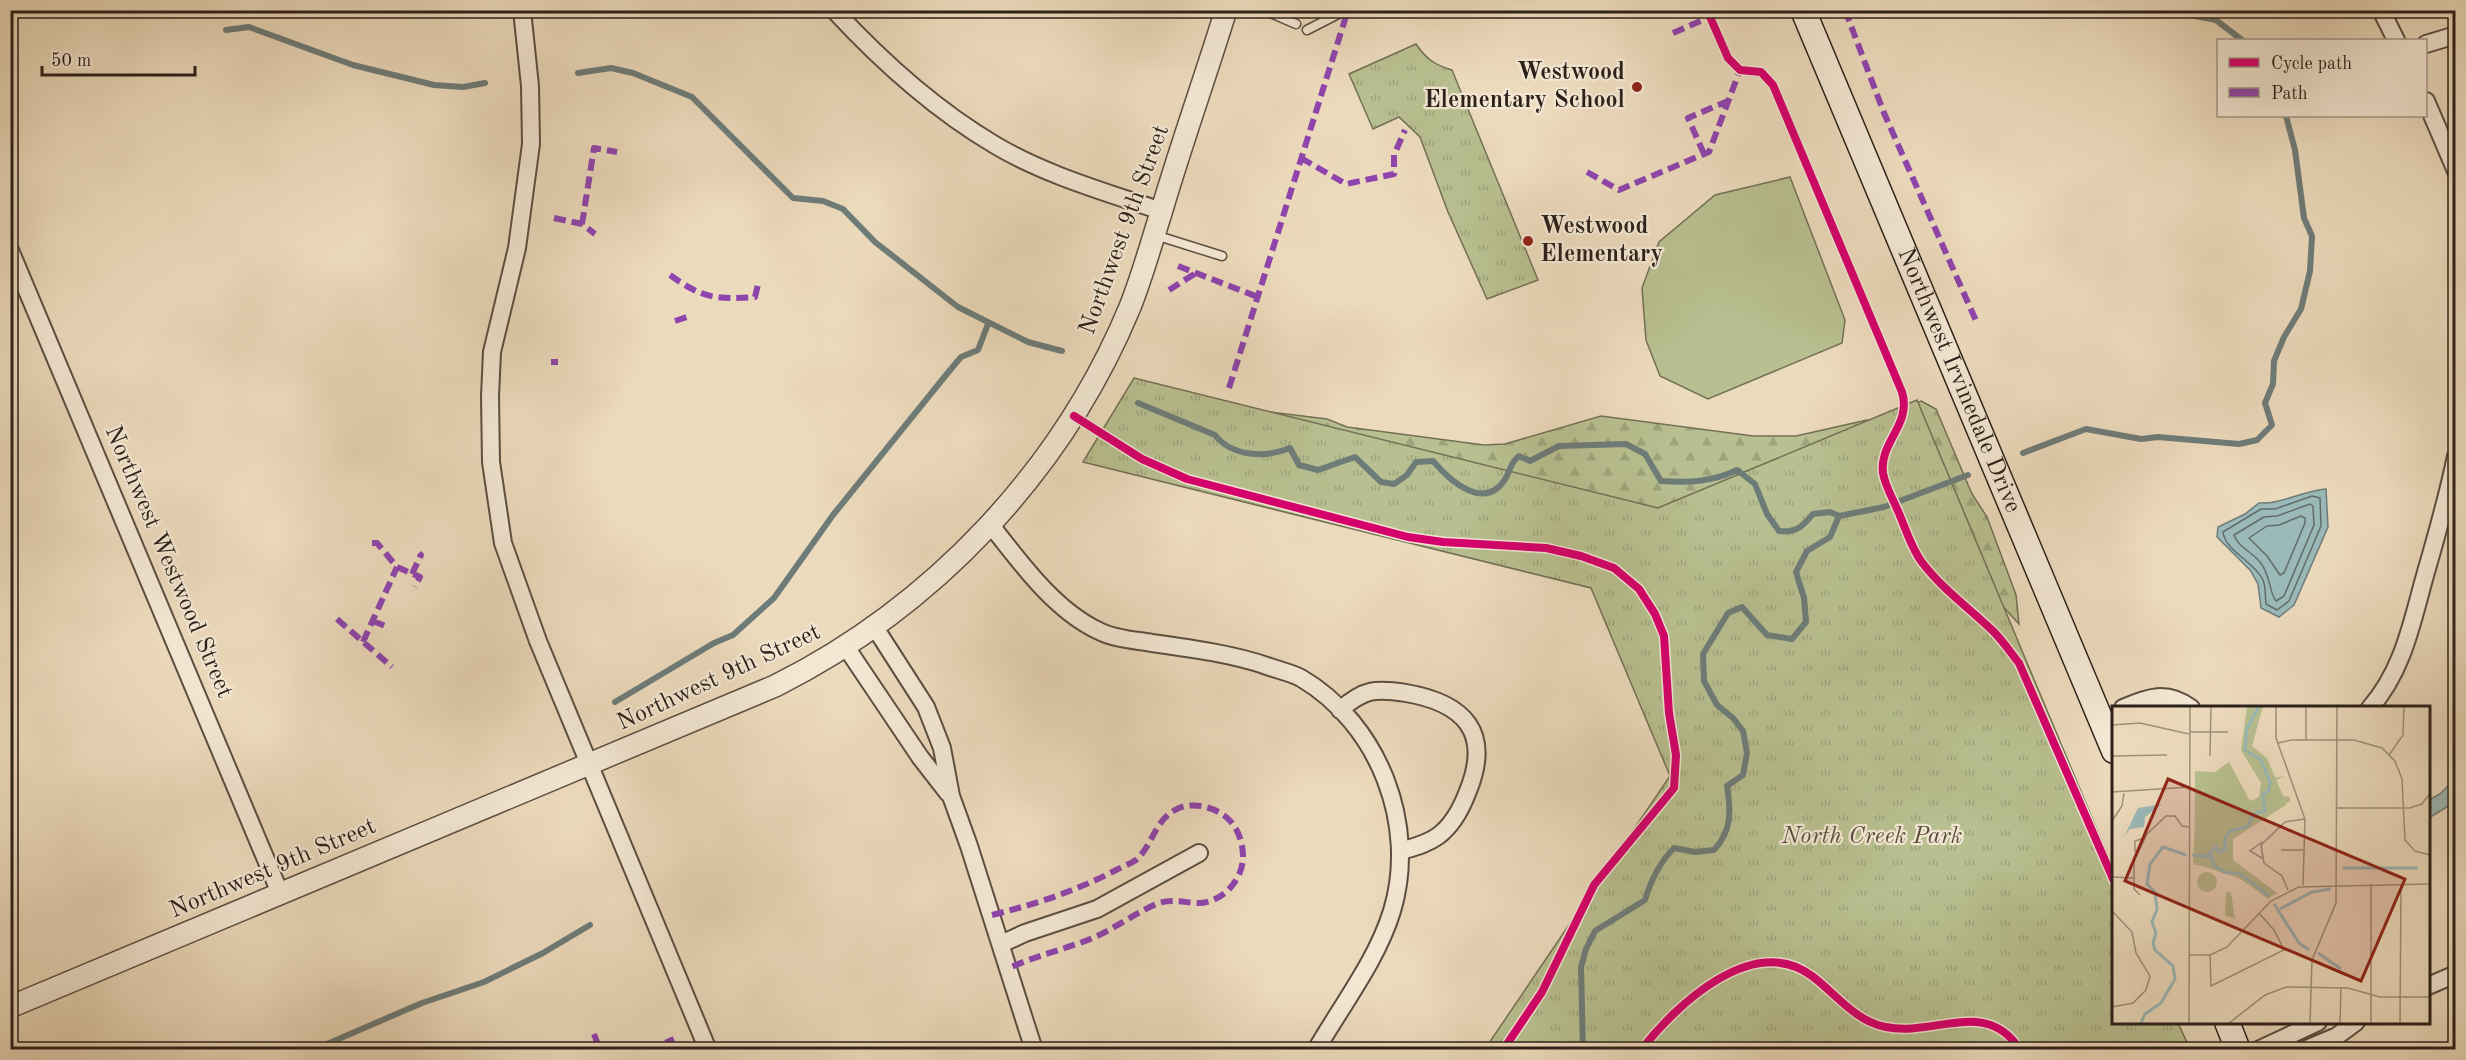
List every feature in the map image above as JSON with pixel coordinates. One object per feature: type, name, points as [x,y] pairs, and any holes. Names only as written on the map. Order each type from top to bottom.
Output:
[{"type":"main road","name":"Northwest Irvinedale Drive","points":[[1803,10],[2106,714],[2112,742]]},
{"type":"main road","points":[[2227,1024],[2238,1050]]},
{"type":"street","points":[[522,10],[530,86],[531,144],[517,248],[492,352],[490,396],[491,462],[503,543],[517,590],[708,1050]]},
{"type":"street","points":[[834,10],[863,42],[925,97],[997,146],[1048,170],[1161,211]]},
{"type":"street","name":"Northwest 9th Street","points":[[12,1001],[280,893],[775,686],[846,647],[944,571],[990,524],[1040,465],[1074,417],[1130,307],[1226,10]]},
{"type":"street","points":[[2381,10],[2396,39]]},
{"type":"street","points":[[2427,44],[2456,35]]},
{"type":"street","points":[[2427,103],[2456,171]]},
{"type":"street","name":"Northwest Westwood Street","points":[[10,250],[280,893]]},
{"type":"street","points":[[2372,706],[2384,691],[2404,648],[2449,490],[2456,456]]},
{"type":"street","points":[[990,524],[1064,608],[1100,632],[1264,665],[1301,678],[1340,710],[1358,730],[1379,763],[1394,806],[1401,851],[1392,910],[1378,946],[1316,1050]]},
{"type":"street","points":[[874,626],[926,707],[942,748],[951,796],[1002,944],[1034,1050]]},
{"type":"street","points":[[846,647],[920,757],[951,796]]},
{"type":"street","points":[[1340,710],[1356,696],[1371,690],[1412,694],[1445,703],[1456,711],[1474,734],[1479,753],[1475,773],[1463,803],[1441,834],[1429,842],[1401,851]]},
{"type":"street","points":[[2128,706],[2150,697],[2161,696],[2175,698],[2188,706]]},
{"type":"street","points":[[1002,944],[1025,933],[1097,909],[1199,853]]},
{"type":"street","points":[[2430,985],[2456,974]]},
{"type":"street","points":[[2258,1050],[2317,1024]]},
{"type":"street","points":[[2304,1050],[2337,1036],[2355,1024]]},
{"type":"lane","points":[[1264,10],[1296,24]]},
{"type":"lane","points":[[1307,30],[1347,10]]},
{"type":"lane","points":[[1155,235],[1222,256]]},
{"type":"green space","points":[[1416,44],[1431,61],[1452,70],[1538,280],[1487,299],[1448,212],[1420,137],[1399,117],[1373,129],[1349,74]]},
{"type":"green space","points":[[1790,177],[1845,320],[1842,343],[1708,399],[1660,376],[1646,340],[1642,288],[1659,242],[1715,195]]},
{"type":"green space","name":"North Creek Park","points":[[1134,378],[1658,508],[1917,400],[2112,866],[2112,1024],[2178,1024],[2190,1049],[1485,1049],[1670,776],[1591,588],[1083,462]]},
{"type":"green space","points":[[1921,401],[1936,409],[1972,494],[1987,517],[2016,595],[2019,624],[1987,589],[1669,814],[1690,613],[1262,411],[1327,419],[1347,427],[1484,445],[1505,444],[1601,416],[1753,436],[1796,436],[1867,420],[1878,420]]},
{"type":"water","points":[[2326,489],[2328,527],[2294,605],[2279,617],[2261,608],[2258,584],[2250,570],[2217,537],[2218,527],[2245,514],[2259,503],[2276,502]]},
{"type":"water","points":[[2455,779],[2455,802],[2430,817],[2430,799],[2440,794]]},
{"type":"waterway","points":[[2165,10],[2216,20],[2241,39]]},
{"type":"waterway","points":[[226,30],[249,27],[353,65],[434,85],[463,87],[485,83]]},
{"type":"waterway","points":[[578,73],[611,68],[633,73],[692,97],[793,198],[823,201],[843,209],[875,242],[958,307],[1028,342],[1062,351]]},
{"type":"waterway","points":[[2023,453],[2086,429],[2141,439],[2158,437],[2239,444],[2257,440],[2272,425],[2265,403],[2273,384],[2274,361],[2284,337],[2301,309],[2310,271],[2312,236],[2304,218],[2295,150],[2286,117]]},
{"type":"waterway","points":[[615,702],[714,643],[733,635],[774,598],[833,515],[946,375],[961,357],[978,350],[988,324]]},
{"type":"waterway","points":[[1138,403],[1215,435],[1231,448],[1250,454],[1271,453],[1290,448],[1299,465],[1318,470],[1355,457],[1381,482],[1394,484],[1407,475],[1416,462],[1433,461],[1458,485],[1479,493],[1489,493],[1498,487],[1519,456],[1530,461],[1559,446],[1626,444],[1645,454],[1661,481],[1700,481],[1737,470],[1755,484],[1767,514],[1779,531],[1798,528],[1813,514],[1830,512],[1839,516],[1884,507],[1968,475]]},
{"type":"waterway","points":[[1583,1050],[1581,967],[1586,949],[1595,931],[1645,900],[1656,872],[1674,848],[1695,852],[1714,850],[1727,828],[1729,820],[1727,786],[1743,775],[1747,753],[1743,731],[1733,718],[1717,705],[1704,681],[1703,654],[1728,613],[1742,607],[1767,635],[1792,639],[1806,622],[1804,598],[1796,572],[1807,551],[1830,537],[1839,516]]},
{"type":"waterway","points":[[313,1050],[422,1003],[484,982],[543,953],[590,925]]},
{"type":"marked path","points":[[1229,388],[1348,10]]},
{"type":"marked path","points":[[1845,10],[1884,113],[1977,323]]},
{"type":"marked path","points":[[1673,33],[1710,17]]},
{"type":"marked path","points":[[1587,172],[1619,190],[1709,152],[1740,70]]},
{"type":"marked path","points":[[1704,154],[1688,118],[1728,101]]},
{"type":"marked path","points":[[1301,158],[1346,184],[1394,174],[1394,155],[1405,130]]},
{"type":"marked path","points":[[582,224],[594,148],[617,152]]},
{"type":"marked path","points":[[554,218],[582,224],[595,234]]},
{"type":"marked path","points":[[1178,266],[1258,297]]},
{"type":"marked path","points":[[1169,290],[1196,273]]},
{"type":"marked path","points":[[670,275],[701,293],[730,298],[755,297],[759,280]]},
{"type":"marked path","points":[[675,321],[690,316]]},
{"type":"marked path","points":[[551,362],[558,362]]},
{"type":"marked path","points":[[372,543],[377,543],[397,567],[420,577],[415,587]]},
{"type":"marked path","points":[[412,574],[421,555],[419,553]]},
{"type":"marked path","points":[[363,642],[397,567]]},
{"type":"marked path","points":[[337,619],[392,667]]},
{"type":"marked path","points":[[373,621],[388,627]]},
{"type":"marked path","points":[[992,915],[1071,891],[1136,860],[1164,819],[1185,806],[1203,806],[1221,813],[1234,825],[1241,840],[1243,857],[1239,875],[1221,896],[1204,903],[1173,901],[1159,903],[1095,937],[1009,968]]},
{"type":"marked path","points":[[594,1034],[600,1050]]},
{"type":"marked path","points":[[649,1050],[674,1039]]},
{"type":"cycle path","points":[[1707,10],[1728,58],[1740,70],[1761,72],[1773,85],[1902,392],[1903,414],[1886,452],[1883,473],[1887,488],[1911,543],[1929,571],[1993,631],[2019,663],[2112,876]]},
{"type":"cycle path","points":[[1074,416],[1142,459],[1187,479],[1408,537],[1443,542],[1546,548],[1581,556],[1614,568],[1639,589],[1655,614],[1664,636],[1669,713],[1676,755],[1674,788],[1594,885],[1542,992],[1503,1050]]},
{"type":"cycle path","points":[[1641,1050],[1674,1013],[1695,995],[1741,968],[1765,963],[1789,965],[1812,976],[1855,1013],[1875,1024],[1904,1029],[1976,1022],[1992,1025],[2007,1034],[2020,1050]]},
{"type":"place","name":"Westwood Elementary School","points":[[1637,87]]},
{"type":"place","name":"Westwood Elementary","points":[[1528,241]]}]
